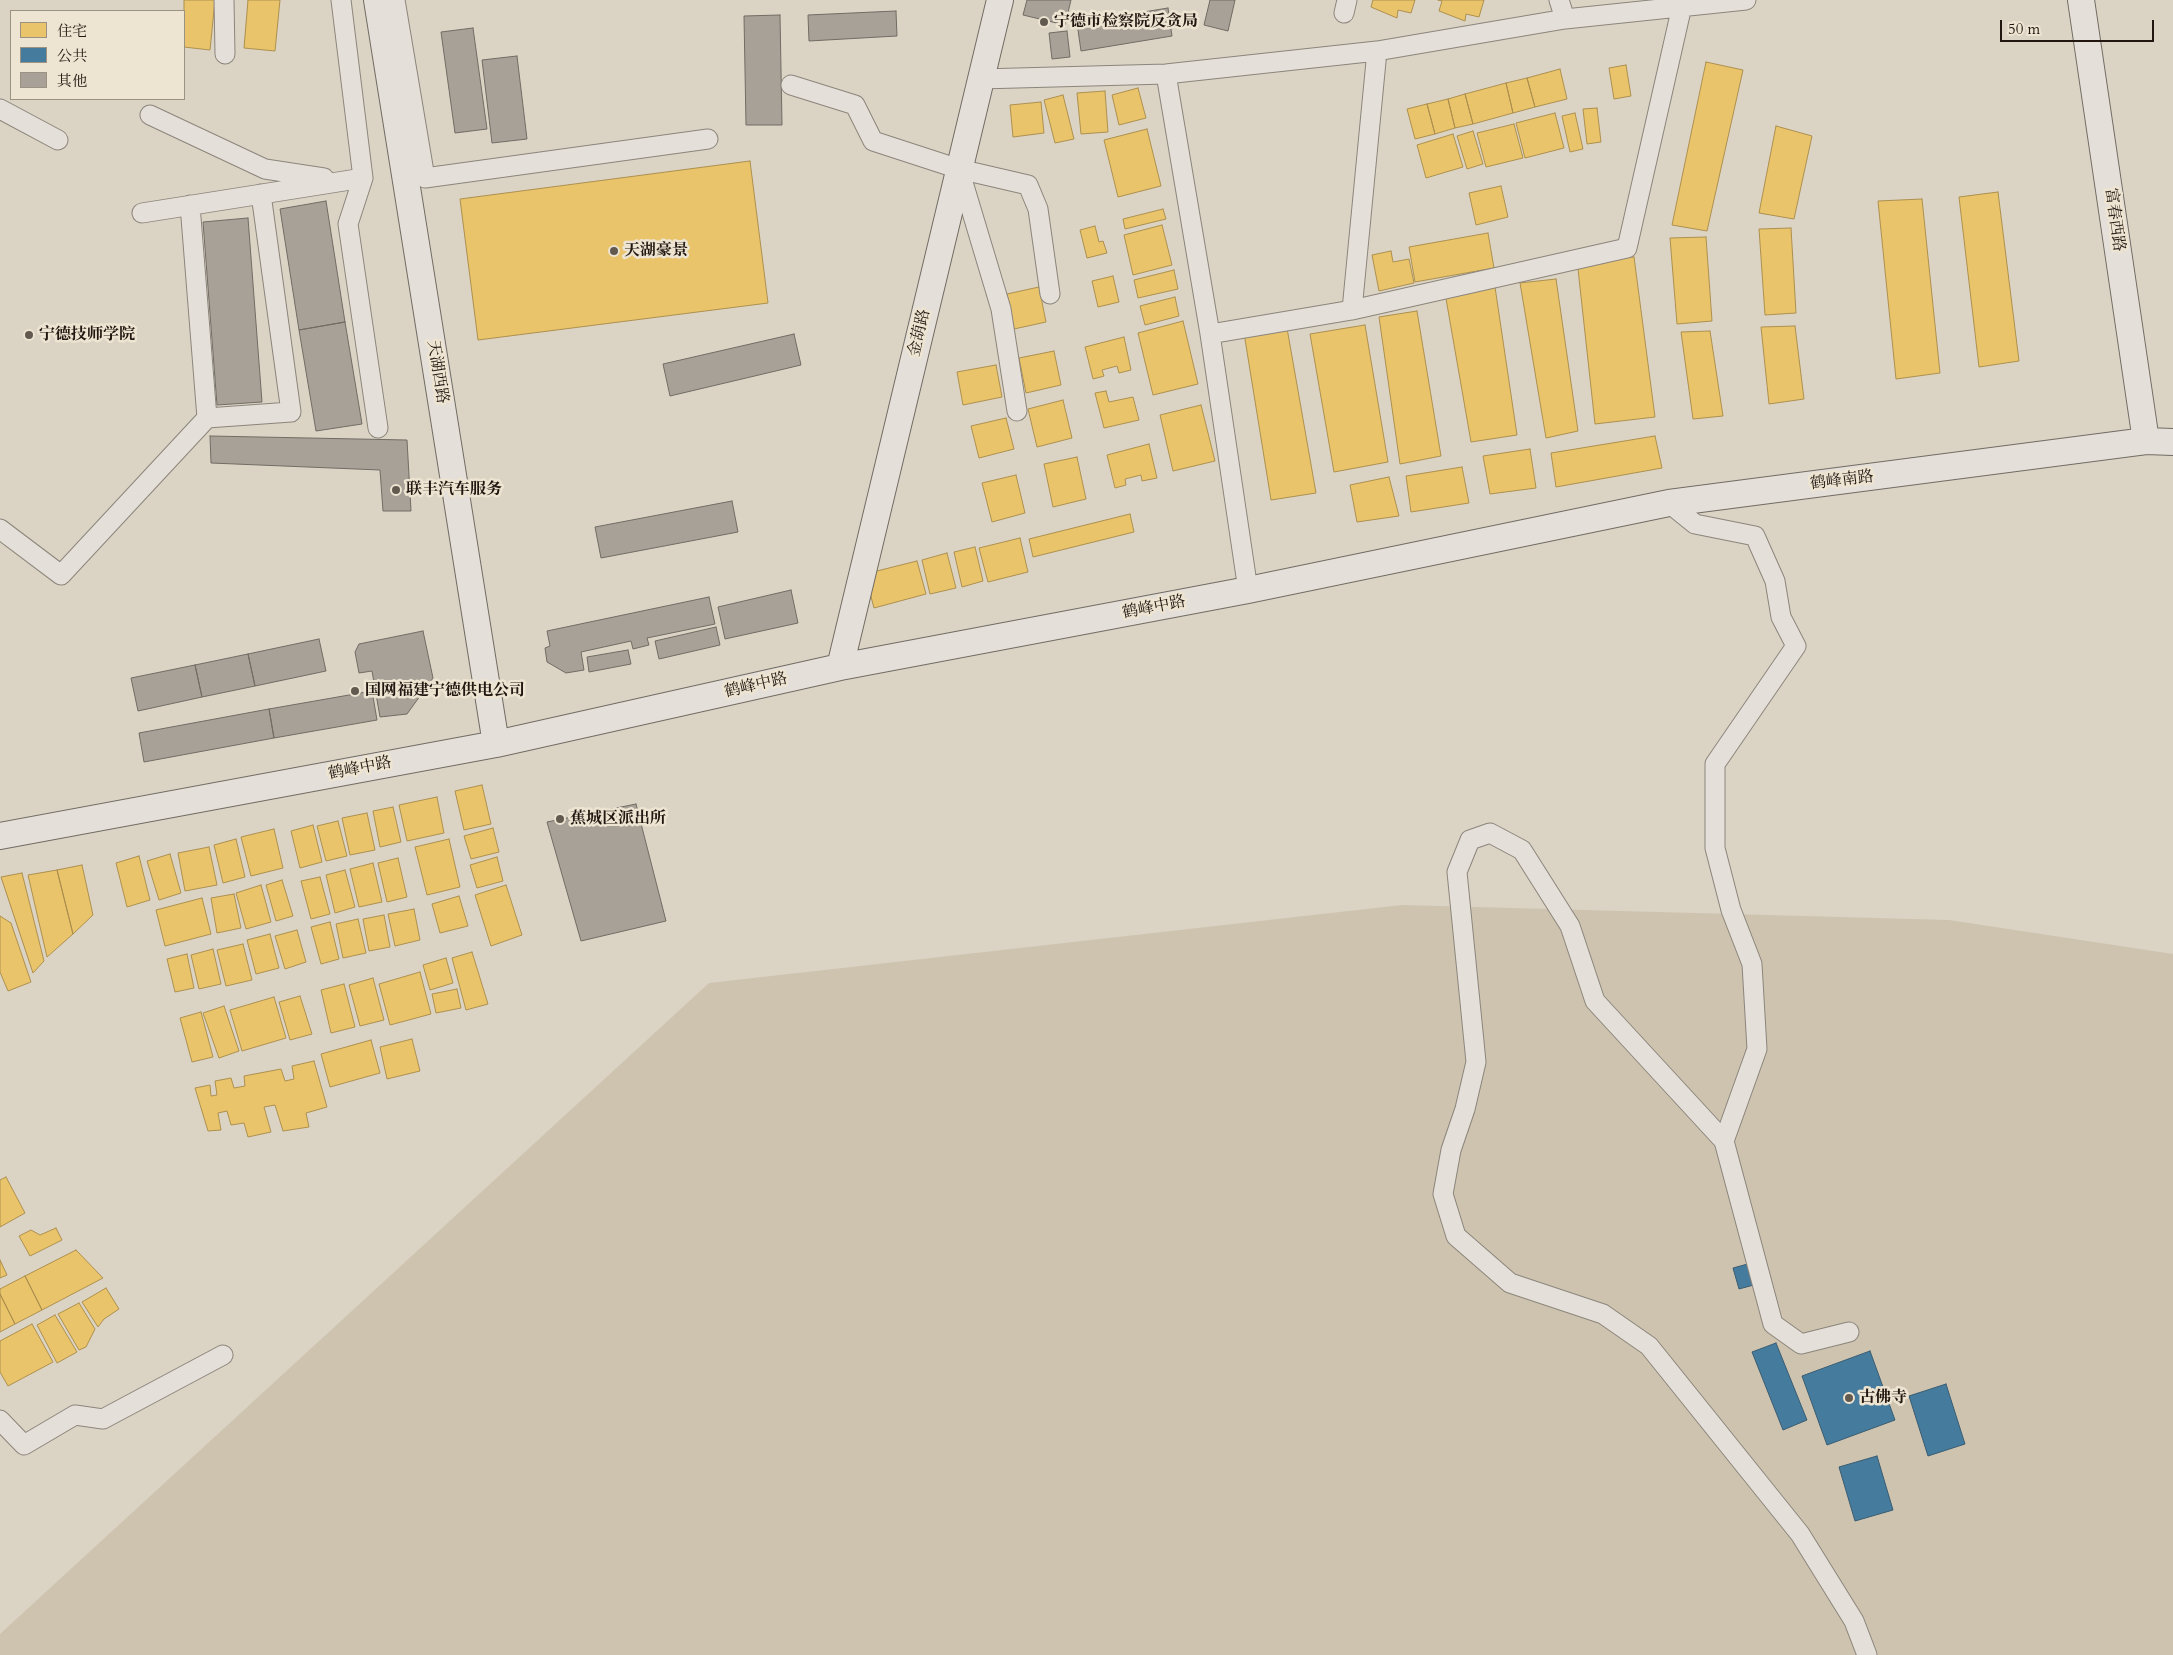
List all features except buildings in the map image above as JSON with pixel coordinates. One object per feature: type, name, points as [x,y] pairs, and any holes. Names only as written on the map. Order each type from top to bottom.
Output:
[{"type":"street","points":[[224,0],[225,54]]},
{"type":"street","points":[[341,0],[354,179],[348,224],[378,428]]},
{"type":"street","name":"天湖西路","points":[[377,0],[496,744]]},
{"type":"street","points":[[395,0],[425,178],[708,139]]},
{"type":"street","name":"金葫路","points":[[840,667],[1000,0]]},
{"type":"street","points":[[1559,0],[1565,19]]},
{"type":"street","points":[[980,79],[1166,74],[1377,51],[1565,19],[1746,0]]},
{"type":"street","name":"富春西路","points":[[2081,0],[2146,440]]},
{"type":"street","points":[[1210,334],[1352,310],[1627,248],[1682,6]]},
{"type":"street","points":[[1352,310],[1377,51]]},
{"type":"street","points":[[1166,74],[1210,334],[1248,590]]},
{"type":"street","points":[[791,85],[854,105],[873,141],[959,169],[1028,185],[1038,209],[1050,294]]},
{"type":"street","points":[[0,109],[58,140]]},
{"type":"street","points":[[150,116],[265,169],[354,179]]},
{"type":"street","points":[[959,169],[1001,309],[1017,411]]},
{"type":"street","points":[[142,213],[354,179]]},
{"type":"street","points":[[0,529],[61,576],[206,418],[291,412],[261,194]]},
{"type":"street","points":[[190,205],[206,418]]},
{"type":"street","name":"鹤峰南路","points":[[1513,537],[1669,503],[2146,440],[2173,442]]},
{"type":"street","points":[[1669,503],[1695,524],[1755,536],[1775,581],[1780,617],[1796,646],[1715,764],[1715,848],[1730,910],[1752,964],[1757,1049],[1724,1141]]},
{"type":"street","name":"鹤峰中路","points":[[0,836],[496,744],[840,667],[1248,590],[1513,537]]},
{"type":"street","points":[[1849,1332],[1801,1344],[1773,1324],[1724,1141],[1595,1001],[1570,926],[1522,850],[1490,834],[1470,840],[1457,872],[1476,1062],[1466,1109],[1451,1150],[1443,1194],[1456,1236],[1510,1283],[1603,1314],[1649,1346],[1800,1534],[1854,1621],[1867,1655]]},
{"type":"street","points":[[0,1420],[24,1445],[75,1415],[103,1419],[223,1355]]},
{"type":"shaded area","points":[[1402,905],[1949,920],[2173,954],[2173,1655],[0,1655],[0,1634],[709,983]]},
{"type":"place","name":"宁德市检察院反贪局","points":[[1044,22]]},
{"type":"place","name":"天湖豪景","points":[[614,251]]},
{"type":"place","name":"宁德技师学院","points":[[29,335]]},
{"type":"place","name":"联丰汽车服务","points":[[396,490]]},
{"type":"place","name":"国网福建宁德供电公司","points":[[355,691]]},
{"type":"place","name":"蕉城区派出所","points":[[560,819]]},
{"type":"place","name":"古佛寺","points":[[1849,1398]]}]
